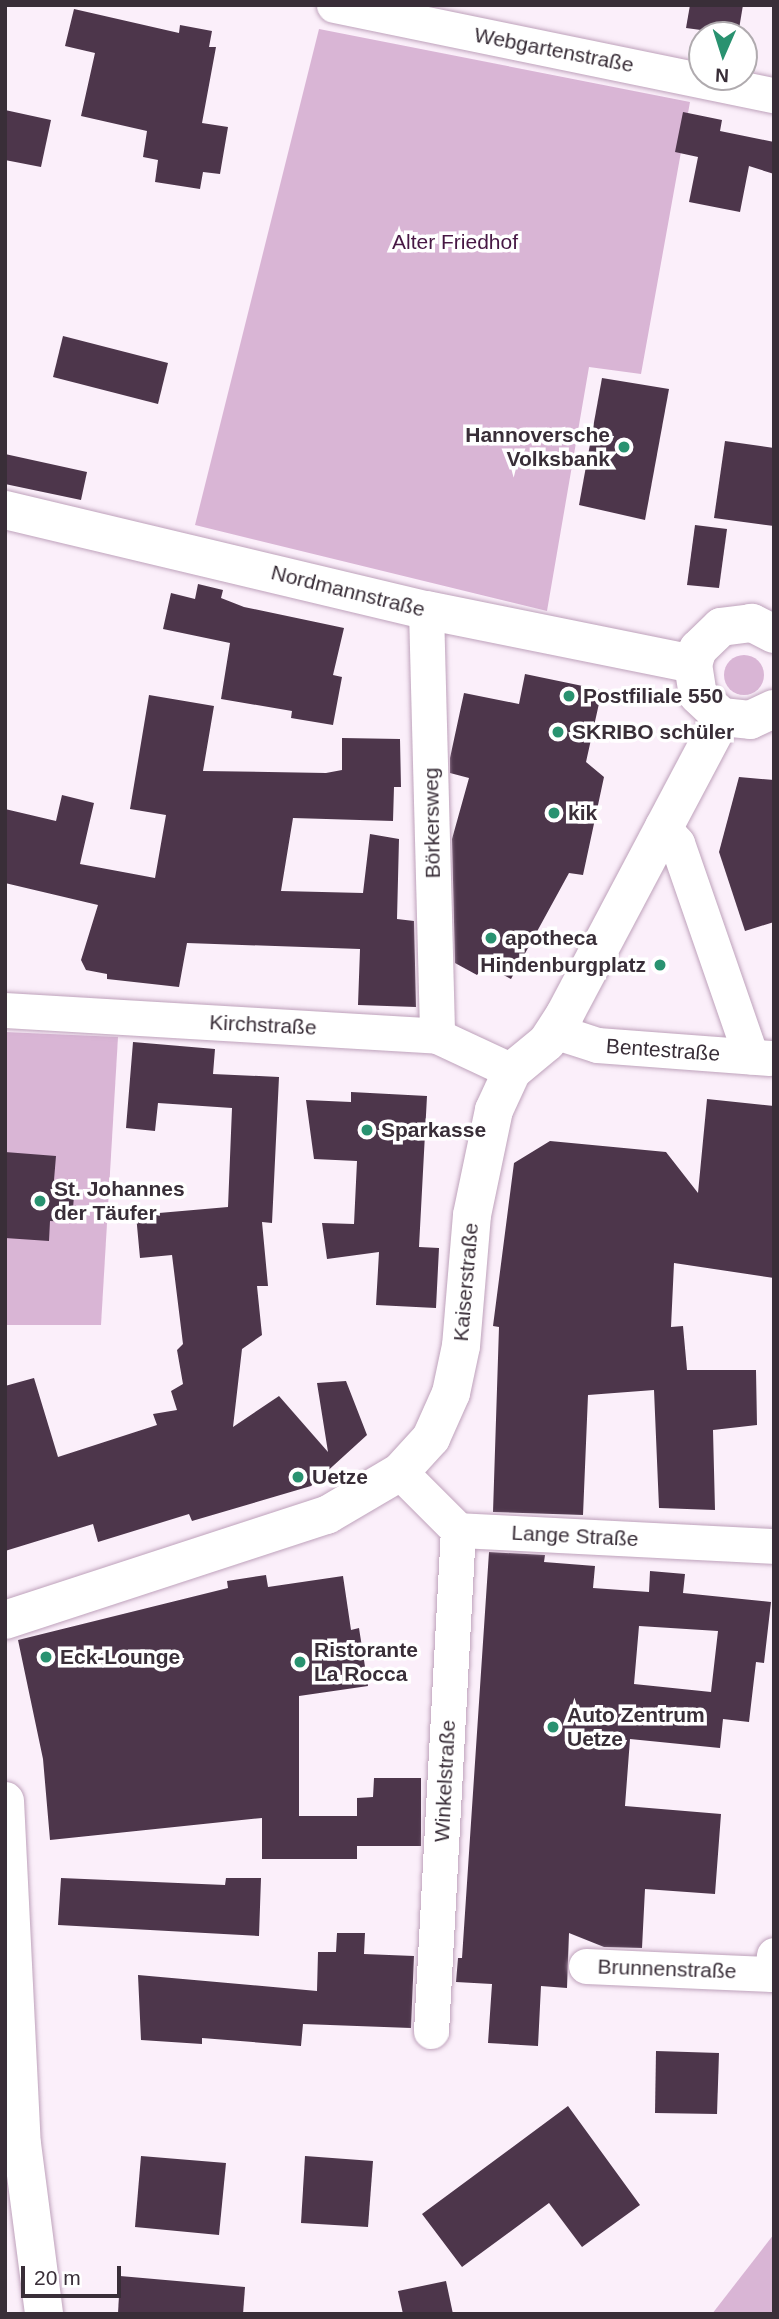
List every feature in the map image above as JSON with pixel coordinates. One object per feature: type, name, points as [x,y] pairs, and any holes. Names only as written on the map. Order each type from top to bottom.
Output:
[{"type":"street","name":"Webgartenstraße","points":[[352,7],[774,95]]},
{"type":"street","name":"Nordmannstraße","points":[[5,510],[426,610],[693,664]]},
{"type":"street","name":"Börkersweg","points":[[426,610],[437,1036]]},
{"type":"street","points":[[772,627],[736,622],[721,627],[703,642],[693,664],[698,695],[722,717],[750,720],[774,709]]},
{"type":"street","name":"Kaiserstraße","points":[[5,1620],[327,1515],[400,1472],[432,1438],[451,1393],[472,1215],[494,1110],[512,1071],[554,1031],[722,717]]},
{"type":"street","points":[[662,826],[677,843],[762,1058]]},
{"type":"street","name":"Kirchstraße","points":[[5,1010],[437,1036],[512,1071]]},
{"type":"street","name":"Bentestraße","points":[[554,1031],[597,1045],[762,1058]]},
{"type":"street","points":[[400,1472],[458,1530]]},
{"type":"street","name":"Lange Straße","points":[[458,1530],[774,1546]]},
{"type":"street","name":"Winkelstraße","points":[[431,2031],[458,1530]]},
{"type":"street","points":[[5,1801],[22,2144],[44,2314]]},
{"type":"street","name":"Brunnenstraße","points":[[586,1966],[772,1973],[774,1955]]},
{"type":"green space","name":"Alter Friedhof","points":[[319,29],[690,102],[641,374],[589,367],[547,611],[195,525]]},
{"type":"green space","points":[[744,655],[752,656],[758,661],[763,667],[763,683],[758,689],[752,694],[744,695],[736,694],[730,689],[725,683],[724,675],[725,667],[730,661],[736,656]]},
{"type":"green space","points":[[5,1032],[118,1037],[101,1325],[5,1325]]},
{"type":"green space","points":[[774,2234],[774,2314],[712,2314]]},
{"type":"building","points":[[690,5],[743,5],[740,21],[688,21],[686,28]]},
{"type":"building","points":[[74,9],[179,33],[180,25],[212,31],[209,47],[216,47],[202,123],[228,127],[220,174],[203,172],[200,189],[155,182],[158,160],[143,157],[147,131],[81,116],[95,53],[65,46]]},
{"type":"building","points":[[5,110],[51,120],[41,167],[5,160]]},
{"type":"building","points":[[683,112],[722,120],[720,131],[774,142],[774,174],[749,166],[740,212],[689,202],[698,157],[675,152]]},
{"type":"building","points":[[63,336],[168,363],[158,404],[53,377]]},
{"type":"building","name":"Hannoversche Volksbank","points":[[602,378],[669,389],[645,520],[579,505]]},
{"type":"building","points":[[725,441],[774,448],[774,526],[714,518]]},
{"type":"building","points":[[5,454],[87,472],[81,500],[5,484]]},
{"type":"building","points":[[695,525],[727,529],[719,588],[687,585]]},
{"type":"building","points":[[198,584],[223,590],[221,598],[244,607],[344,628],[333,675],[342,677],[333,725],[291,718],[292,711],[221,699],[230,643],[163,629],[171,593],[195,599]]},
{"type":"building","points":[[525,674],[602,690],[586,762],[604,777],[583,875],[569,873],[511,979],[485,965],[477,975],[455,963],[452,839],[469,778],[450,773],[450,758],[464,693],[519,704]]},
{"type":"building","points":[[149,695],[214,706],[203,771],[326,773],[342,770],[342,738],[400,739],[401,787],[394,787],[393,821],[293,818],[281,891],[363,893],[370,834],[399,839],[397,919],[414,921],[416,1007],[358,1005],[360,949],[187,943],[179,987],[107,979],[107,974],[86,970],[81,960],[98,905],[5,883],[5,809],[56,821],[62,795],[94,803],[80,864],[155,878],[166,815],[130,809]]},
{"type":"building","points":[[739,777],[774,780],[774,922],[745,931],[719,852]]},
{"type":"building","points":[[133,1042],[215,1049],[213,1074],[279,1077],[272,1223],[262,1222],[268,1286],[257,1286],[262,1335],[242,1349],[233,1427],[279,1396],[328,1452],[317,1383],[346,1381],[367,1435],[311,1486],[192,1521],[189,1514],[98,1542],[93,1524],[5,1551],[5,1386],[34,1378],[58,1457],[157,1425],[153,1414],[177,1410],[171,1391],[183,1384],[177,1350],[183,1344],[172,1255],[140,1258],[136,1215],[228,1207],[232,1108],[158,1103],[155,1131],[126,1128]]},
{"type":"building","points":[[351,1092],[427,1096],[419,1247],[439,1248],[436,1308],[376,1305],[379,1252],[327,1259],[322,1223],[354,1224],[357,1161],[314,1159],[306,1100],[351,1102]]},
{"type":"building","points":[[707,1099],[774,1106],[774,1278],[674,1263],[671,1327],[683,1326],[687,1370],[756,1370],[757,1425],[713,1430],[715,1510],[659,1508],[654,1390],[588,1395],[583,1515],[493,1512],[499,1327],[493,1326],[514,1163],[550,1141],[666,1152],[698,1193]]},
{"type":"building","name":"St. Johannes der Täufer","points":[[5,1152],[56,1156],[54,1180],[75,1182],[72,1222],[50,1221],[49,1241],[5,1238]]},
{"type":"building","points":[[489,1552],[545,1555],[544,1562],[595,1566],[593,1588],[649,1592],[650,1571],[685,1574],[683,1593],[771,1602],[764,1663],[756,1662],[749,1722],[723,1719],[720,1748],[630,1739],[625,1806],[721,1814],[715,1894],[645,1889],[642,1948],[604,1947],[569,1933],[567,1988],[541,1986],[538,2046],[488,2043],[492,1984],[456,1982],[458,1958],[462,1958]],"holes":[[[639,1626],[718,1631],[711,1692],[634,1684]]]},
{"type":"building","points":[[266,1575],[268,1587],[343,1576],[351,1630],[359,1628],[368,1686],[299,1696],[299,1816],[357,1816],[357,1798],[373,1797],[374,1778],[421,1778],[421,1846],[357,1846],[357,1859],[262,1859],[262,1818],[50,1840],[43,1759],[18,1640],[228,1588],[227,1581]]},
{"type":"building","points":[[61,1878],[225,1885],[226,1878],[261,1878],[259,1936],[58,1925]]},
{"type":"building","points":[[337,1933],[365,1933],[364,1954],[414,1956],[411,2028],[303,2024],[301,2046],[202,2038],[202,2044],[141,2040],[138,1975],[317,1991],[318,1952],[336,1952]]},
{"type":"building","points":[[656,2051],[719,2053],[717,2114],[655,2113]]},
{"type":"building","points":[[568,2106],[640,2205],[582,2247],[549,2203],[462,2267],[422,2214]]},
{"type":"building","points":[[141,2156],[226,2163],[219,2235],[135,2227]]},
{"type":"building","points":[[305,2156],[373,2161],[368,2227],[301,2223]]},
{"type":"building","points":[[120,2276],[245,2287],[243,2314],[118,2314]]},
{"type":"building","points":[[446,2281],[453,2314],[403,2314],[398,2291]]},
{"type":"place","name":"Hannoversche Volksbank","points":[[624,447]]},
{"type":"place","name":"Postfiliale 550","points":[[569,696]]},
{"type":"place","name":"SKRIBO schüler","points":[[558,732]]},
{"type":"place","name":"kik","points":[[554,813]]},
{"type":"place","name":"apotheca","points":[[491,938]]},
{"type":"place","name":"Hindenburgplatz","points":[[660,965]]},
{"type":"place","name":"Sparkasse","points":[[367,1130]]},
{"type":"place","name":"St. Johannes der Täufer","points":[[40,1201]]},
{"type":"place","name":"Uetze","points":[[298,1477]]},
{"type":"place","name":"Eck-Lounge","points":[[46,1657]]},
{"type":"place","name":"Ristorante La Rocca","points":[[300,1662]]},
{"type":"place","name":"Auto Zentrum Uetze","points":[[553,1727]]}]
